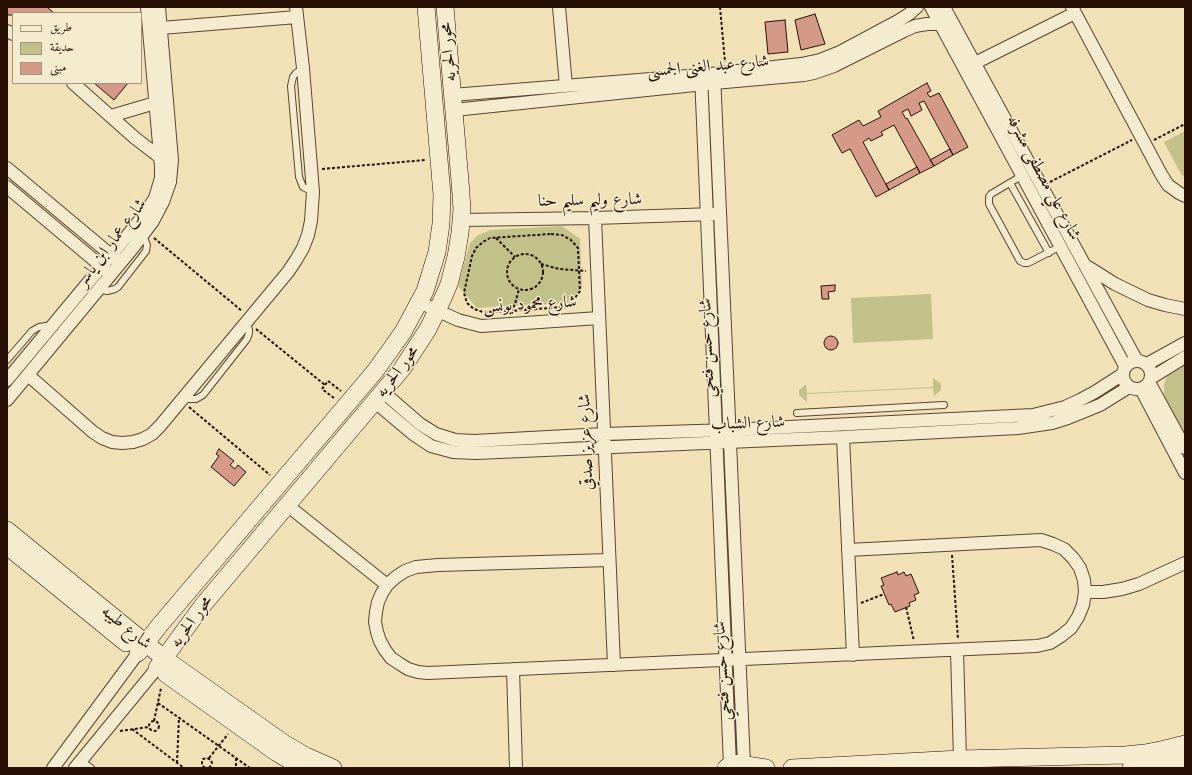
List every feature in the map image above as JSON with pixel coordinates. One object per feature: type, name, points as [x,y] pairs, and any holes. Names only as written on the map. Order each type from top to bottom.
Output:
[{"type":"main road","name":"محور الحريه","points":[[142,648],[376,370],[395,345],[420,302],[433,266],[440,231],[442,195],[426,7]]},
{"type":"main road","name":"محور الحريه","points":[[161,663],[203,605],[379,397],[411,356],[428,329],[449,284],[459,245],[461,220],[460,181],[445,7]]},
{"type":"main road","name":"شارع طيبه","points":[[7,530],[142,648]]},
{"type":"main road","name":"شارع طيبه","points":[[7,546],[142,648],[267,746],[303,768]]},
{"type":"main road","name":"شارع طيبه","points":[[161,663],[285,744],[306,756],[333,768]]},
{"type":"main road","points":[[792,768],[960,759],[1125,755],[1152,752],[1185,744]]},
{"type":"main road","points":[[1132,768],[1185,758]]},
{"type":"main road","points":[[739,766],[766,768]]},
{"type":"street","name":"شارع عمار ابن ياسر","points":[[7,380],[102,267],[144,215],[155,198],[161,178],[161,158],[147,7]]},
{"type":"street","name":"شارع عمار ابن ياسر","points":[[7,400],[121,263],[144,233],[163,202],[167,192],[172,171],[172,160],[159,7]]},
{"type":"street","points":[[560,7],[566,86]]},
{"type":"street","name":"شارع عبد الغنى الجمسى","points":[[714,78],[726,72],[801,64],[820,60],[840,52],[898,21],[917,7]]},
{"type":"street","name":"شارع علي مصطفى مشرفه","points":[[931,7],[1061,246],[1124,370]]},
{"type":"street","name":"شارع علي مصطفى مشرفه","points":[[944,7],[1085,265],[1142,362]]},
{"type":"street","points":[[975,63],[1073,10],[1161,174],[1168,185],[1185,196]]},
{"type":"street","points":[[28,375],[93,432],[102,438],[112,442],[122,443],[143,439],[152,434],[160,426],[288,272],[303,248],[308,235],[311,221],[313,192],[297,12],[160,28]]},
{"type":"street","name":"شارع عبد الغنى الجمسى","points":[[453,102],[714,78],[804,75],[834,66],[915,26],[927,24],[954,26]]},
{"type":"street","name":"شارع حسن فتحي","points":[[713,214],[714,78]]},
{"type":"street","name":"شارع عبد الغنى الجمسى","points":[[453,102],[566,86],[701,80]]},
{"type":"street","name":"شارع حسن فتحي","points":[[701,80],[713,214],[724,434],[739,659],[739,766]]},
{"type":"street","points":[[74,84],[135,138],[161,158]]},
{"type":"street","points":[[111,116],[155,103]]},
{"type":"street","points":[[7,168],[121,263]]},
{"type":"street","points":[[7,187],[112,274]]},
{"type":"street","name":"شارع وليم سليم حنا","points":[[461,220],[713,214]]},
{"type":"street","name":"شارع عزيز صدقي","points":[[595,218],[614,665]]},
{"type":"street","points":[[1085,265],[1115,284],[1148,300],[1185,309]]},
{"type":"street","name":"شارع محمود يونس","points":[[420,302],[458,320],[481,326],[599,318]]},
{"type":"street","points":[[1185,343],[1142,362],[1131,362],[1124,370],[1124,381],[1143,384],[1185,448]]},
{"type":"street","name":"شارع الشباب","points":[[379,397],[428,430],[455,440],[474,441],[604,434],[724,434],[843,438],[1035,426],[1068,418],[1084,412],[1143,384],[1185,357]]},
{"type":"street","points":[[1142,362],[1151,371],[1143,384]]},
{"type":"street","name":"شارع الشباب","points":[[724,434],[1033,415],[1065,407],[1080,400],[1095,392],[1124,370]]},
{"type":"street","points":[[1143,384],[1185,473]]},
{"type":"street","name":"شارع الشباب","points":[[379,397],[422,440],[442,450],[453,452],[476,453],[716,443]]},
{"type":"street","name":"شارع حسن فتحي","points":[[724,434],[716,443],[726,660],[739,766]]},
{"type":"street","points":[[843,438],[853,655]]},
{"type":"street","points":[[287,505],[387,585]]},
{"type":"street","points":[[610,560],[416,567],[405,571],[387,585],[380,598],[376,612],[376,632],[380,642],[391,658],[408,669],[428,673],[1037,646],[1050,643],[1071,628],[1083,605],[1085,592],[1084,580],[1080,568],[1073,558],[1064,550],[1041,540],[848,550]]},
{"type":"street","points":[[1085,592],[1122,589],[1139,584],[1185,563]]},
{"type":"street","points":[[53,768],[142,648]]},
{"type":"street","points":[[958,650],[960,759]]},
{"type":"street","points":[[82,766],[161,663]]},
{"type":"street","points":[[513,669],[516,768]]},
{"type":"lane","points":[[303,68],[296,73],[291,82],[299,177],[304,187],[313,192]]},
{"type":"lane","points":[[1023,175],[991,194],[989,204],[1020,261],[1028,263],[1061,246]]},
{"type":"lane","points":[[1010,183],[1048,253]]},
{"type":"lane","points":[[99,289],[107,291],[118,287],[147,249],[144,233]]},
{"type":"lane","points":[[7,360],[32,331],[39,327],[52,325]]},
{"type":"lane","points":[[797,413],[944,405]]},
{"type":"path","points":[[720,7],[726,72]]},
{"type":"path","points":[[1042,186],[1185,124]]},
{"type":"path","points":[[311,170],[439,158]]},
{"type":"path","points":[[144,233],[325,385]]},
{"type":"path","points":[[551,234],[562,235],[571,240],[578,248],[579,270],[580,291],[577,297],[568,306],[484,312],[474,309],[467,303],[464,293],[472,256],[476,248],[483,242],[495,237],[551,234]]},
{"type":"path","points":[[495,237],[515,257]]},
{"type":"path","points":[[529,254],[541,264],[542,274],[538,283],[530,289],[519,289],[511,284],[507,274],[508,264],[515,257],[529,254]]},
{"type":"path","points":[[541,264],[559,269],[597,271]]},
{"type":"path","points":[[500,325],[511,311],[518,297],[519,289]]},
{"type":"path","points":[[328,381],[348,404],[322,389],[328,381]]},
{"type":"path","points":[[182,399],[280,483]]},
{"type":"path","points":[[951,544],[958,650]]},
{"type":"path","points":[[864,602],[884,594]]},
{"type":"path","points":[[906,607],[916,652]]},
{"type":"path","points":[[158,688],[166,689]]},
{"type":"path","points":[[149,727],[150,722],[154,721],[161,688]]},
{"type":"path","points":[[158,703],[250,768]]},
{"type":"path","points":[[177,763],[179,718]]},
{"type":"path","points":[[149,727],[152,731],[157,730],[159,725],[154,721]]},
{"type":"path","points":[[124,725],[119,731],[149,727]]},
{"type":"path","points":[[132,729],[184,768]]},
{"type":"path","points":[[209,758],[211,760],[210,767],[204,768],[201,763],[203,759],[209,758],[228,733]]},
{"type":"path","points":[[236,758],[236,768]]},
{"type":"green space","points":[[1185,131],[1185,177],[1181,174],[1164,142]]},
{"type":"green space","points":[[562,226],[580,239],[582,287],[568,303],[477,308],[458,286],[470,243],[478,235],[491,230]]},
{"type":"green space","points":[[931,294],[933,339],[853,343],[851,298]]},
{"type":"green space","points":[[1185,363],[1185,438],[1164,395],[1164,385],[1167,376],[1173,370]]},
{"type":"green space","points":[[933,378],[941,384],[941,390],[934,396],[933,388],[807,394],[807,402],[799,395],[799,390],[806,384],[807,393],[933,387]]},
{"type":"building","points":[[7,7],[47,7],[53,12],[12,12],[12,15],[7,15]]},
{"type":"building","points":[[815,14],[825,44],[801,50],[795,20]]},
{"type":"building","points":[[785,20],[788,52],[768,54],[765,22]]},
{"type":"building","points":[[927,83],[931,91],[927,93],[930,97],[939,93],[968,147],[953,155],[924,101],[919,103],[922,110],[911,116],[908,109],[902,112],[906,119],[907,118],[934,166],[920,173],[894,125],[881,132],[883,135],[871,141],[869,138],[863,142],[889,190],[876,197],[850,149],[842,153],[832,135],[859,120],[863,126],[881,117],[878,111]]},
{"type":"building","points":[[95,84],[127,84],[114,100]]},
{"type":"building","points":[[950,149],[953,155],[934,166],[930,160]]},
{"type":"building","points":[[917,167],[920,173],[889,190],[886,184]]},
{"type":"building","points":[[835,285],[835,291],[828,292],[829,299],[822,299],[821,286]]},
{"type":"building","points":[[828,336],[834,336],[838,340],[838,346],[834,350],[828,350],[824,346],[824,340]]},
{"type":"building","points":[[219,449],[234,461],[230,465],[235,469],[238,465],[246,472],[234,486],[211,467],[219,456],[216,454]]},
{"type":"building","points":[[897,572],[898,575],[904,572],[906,576],[911,574],[919,593],[914,595],[916,600],[909,603],[910,606],[895,612],[891,604],[889,605],[881,586],[884,585],[881,578]]}]
